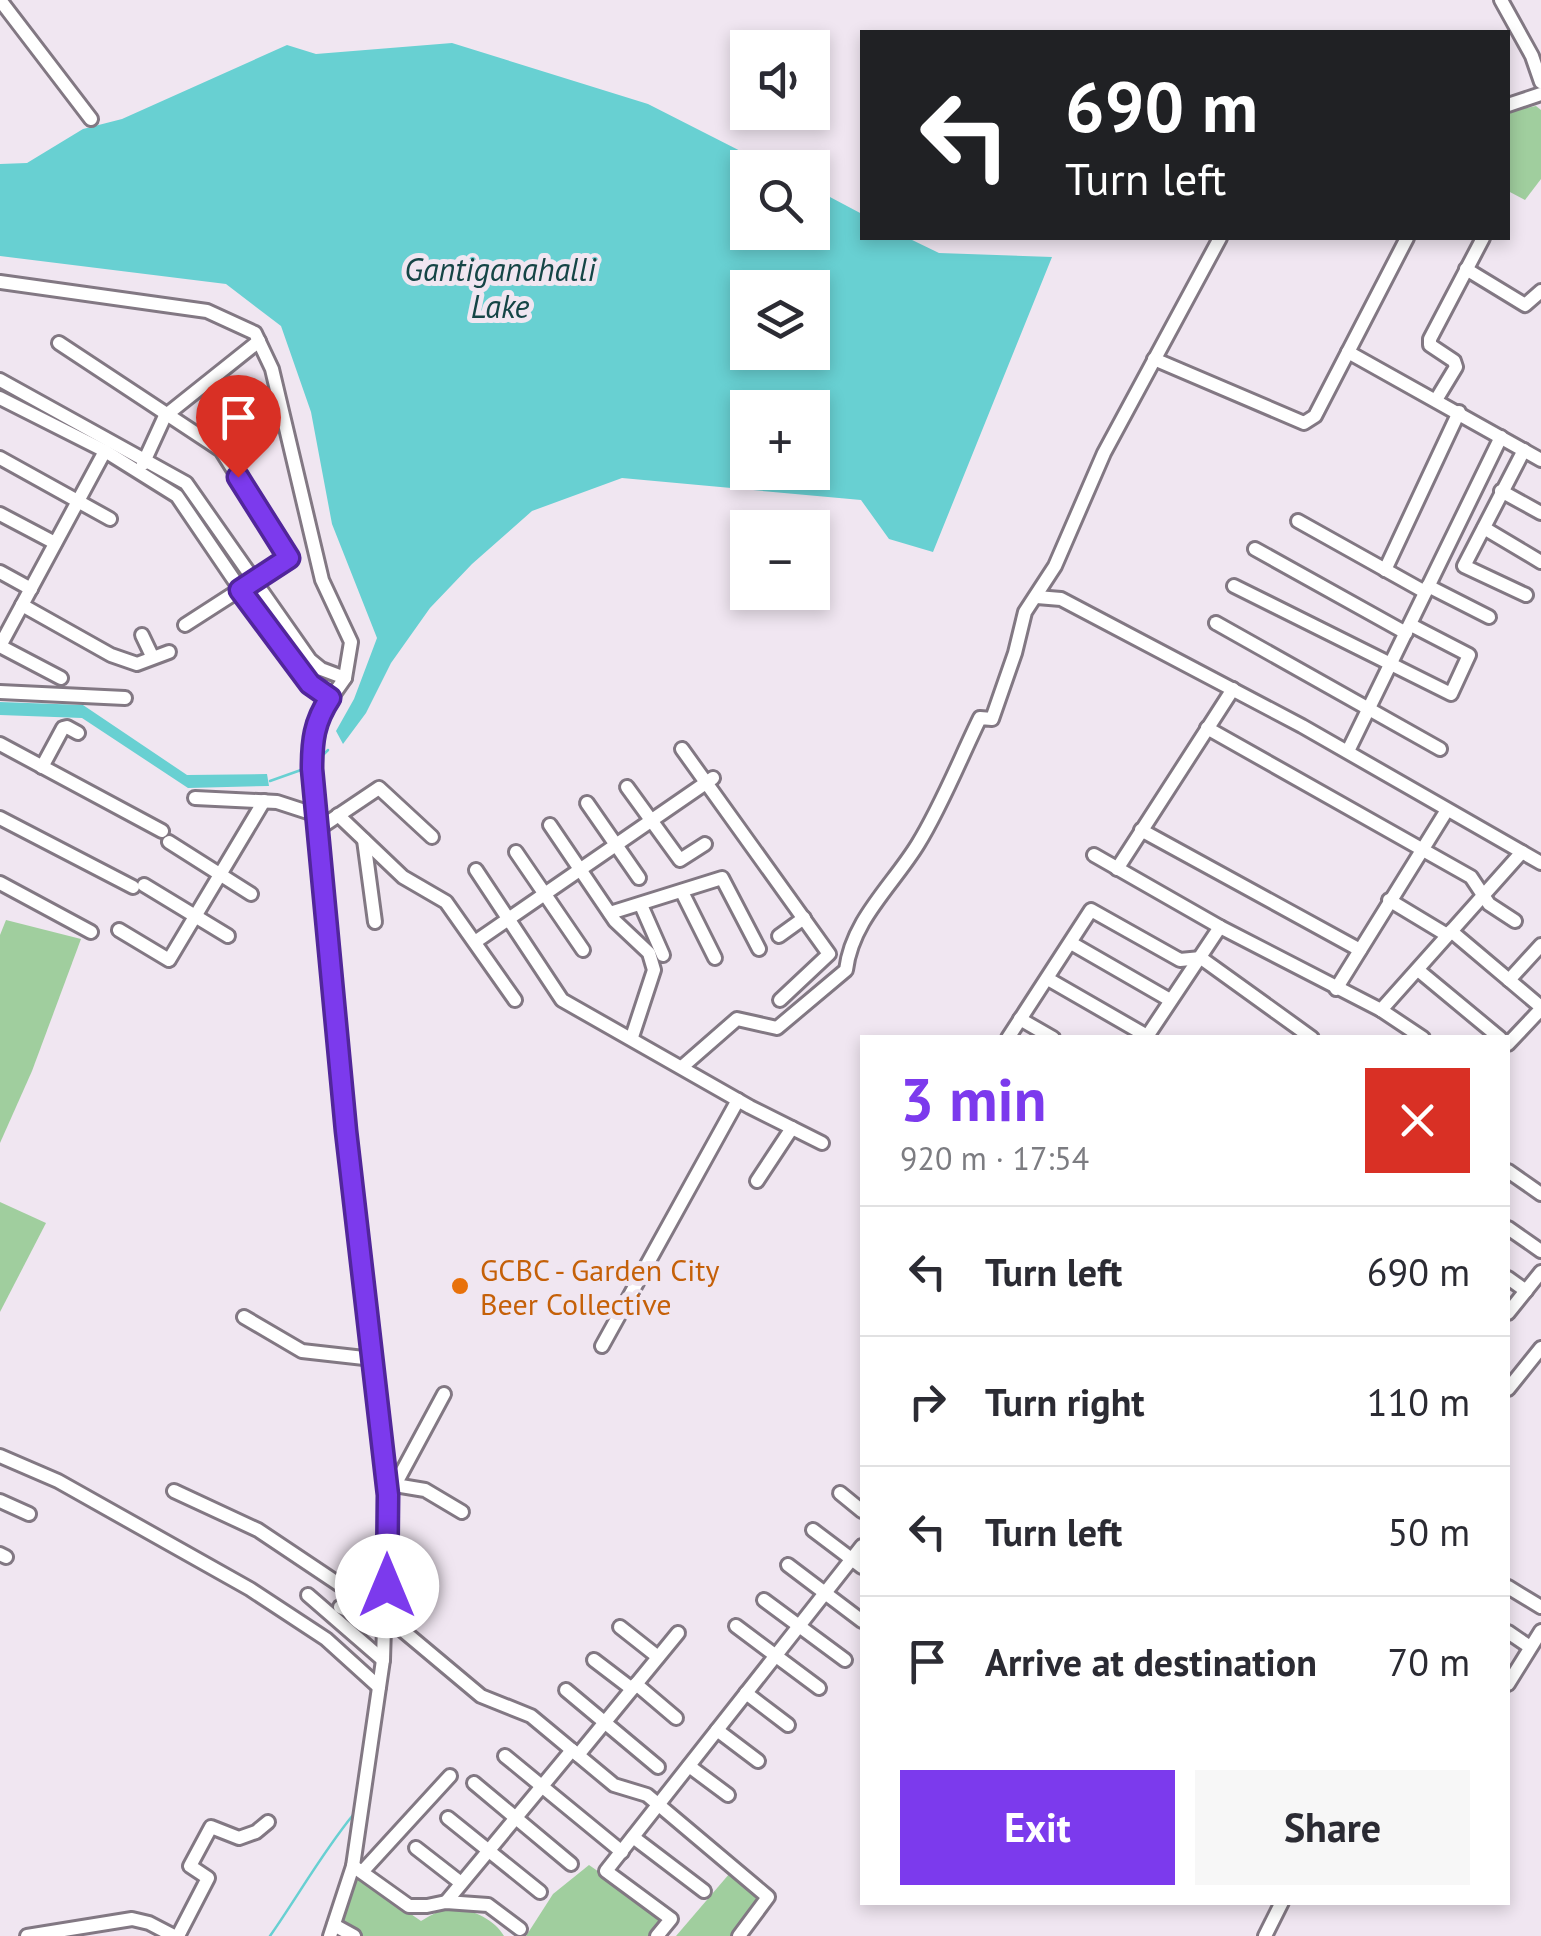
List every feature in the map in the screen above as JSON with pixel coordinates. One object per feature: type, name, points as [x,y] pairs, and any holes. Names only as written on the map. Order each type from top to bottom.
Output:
[{"type":"street","points":[[0,0],[91,119]]},
{"type":"street","points":[[1501,0],[1532,56],[1541,82]]},
{"type":"street","points":[[1510,104],[1541,94]]},
{"type":"street","points":[[682,1067],[738,1019],[777,1028],[846,970],[848,949],[886,885],[918,844],[980,718],[992,719],[1024,612],[1056,566],[1105,452],[1219,240]]},
{"type":"street","points":[[1154,359],[1304,422],[1315,416],[1406,240]]},
{"type":"street","points":[[1436,400],[1456,366],[1430,346],[1430,339],[1481,240]]},
{"type":"street","points":[[1466,269],[1525,305],[1541,291]]},
{"type":"street","points":[[0,282],[207,311],[255,333],[272,369],[322,580],[352,642],[345,678],[319,715],[313,735],[317,822],[346,1131],[391,1485],[382,1660],[357,1869],[332,1930],[354,1936]]},
{"type":"street","points":[[142,464],[165,416],[259,341]]},
{"type":"street","points":[[59,343],[221,450],[289,558],[185,625]]},
{"type":"street","points":[[1348,352],[1541,460]]},
{"type":"street","points":[[0,380],[142,464],[177,496],[310,684],[330,698]]},
{"type":"street","points":[[0,398],[105,451],[186,483],[310,660],[320,669],[345,678]]},
{"type":"street","points":[[1385,570],[1459,412]]},
{"type":"street","points":[[1348,751],[1501,437]]},
{"type":"street","points":[[1524,450],[1465,568],[1526,595]]},
{"type":"street","points":[[62,678],[0,646],[105,451]]},
{"type":"street","points":[[0,458],[110,520]]},
{"type":"street","points":[[1501,491],[1541,513]]},
{"type":"street","points":[[0,514],[55,543]]},
{"type":"street","points":[[1298,521],[1385,570],[1489,617]]},
{"type":"street","points":[[1484,528],[1541,562]]},
{"type":"street","points":[[1234,586],[1449,695],[1468,662],[1469,655],[1409,629],[1255,550]]},
{"type":"street","points":[[0,572],[31,588]]},
{"type":"street","points":[[1037,598],[1062,599],[1348,751],[1541,863]]},
{"type":"street","points":[[22,605],[112,655],[137,664],[170,652]]},
{"type":"street","points":[[1216,623],[1440,749]]},
{"type":"street","points":[[142,635],[152,656]]},
{"type":"street","points":[[1117,869],[1233,689]]},
{"type":"street","points":[[0,692],[124,698]]},
{"type":"street","points":[[42,766],[63,728],[78,733]]},
{"type":"street","points":[[1208,728],[1471,877],[1489,904],[1515,921]]},
{"type":"street","points":[[0,744],[166,837],[252,894]]},
{"type":"street","points":[[682,749],[709,780],[829,954],[780,1000]]},
{"type":"street","points":[[475,942],[709,780]]},
{"type":"street","points":[[628,786],[680,860],[704,844]]},
{"type":"street","points":[[195,798],[277,802],[317,822],[338,815],[379,788],[432,837]]},
{"type":"street","points":[[119,930],[169,960],[264,801]]},
{"type":"street","points":[[587,803],[639,878]]},
{"type":"street","points":[[1336,989],[1446,810]]},
{"type":"street","points":[[338,815],[404,876],[446,902],[516,1000]]},
{"type":"street","points":[[0,818],[139,886],[228,936]]},
{"type":"street","points":[[550,825],[610,913],[649,953],[654,970],[632,1037]]},
{"type":"street","points":[[1142,830],[1360,950]]},
{"type":"street","points":[[364,840],[376,922]]},
{"type":"street","points":[[516,852],[583,950]]},
{"type":"street","points":[[1381,1010],[1522,852]]},
{"type":"street","points":[[1094,855],[1220,927],[1381,1010],[1418,1035]]},
{"type":"street","points":[[476,870],[562,1000],[822,1144]]},
{"type":"street","points":[[610,913],[722,878],[760,949]]},
{"type":"street","points":[[0,883],[91,932]]},
{"type":"street","points":[[682,892],[715,958]]},
{"type":"street","points":[[1388,900],[1449,933],[1541,1008],[1510,1042]]},
{"type":"street","points":[[641,906],[663,955]]},
{"type":"street","points":[[1010,1035],[1092,910],[1180,960],[1201,958],[1308,1035]]},
{"type":"street","points":[[779,936],[804,918]]},
{"type":"street","points":[[1147,1035],[1220,927]]},
{"type":"street","points":[[1072,942],[1170,1000]]},
{"type":"street","points":[[1509,980],[1541,945]]},
{"type":"street","points":[[1418,970],[1496,1035]]},
{"type":"street","points":[[1048,979],[1143,1035]]},
{"type":"street","points":[[1020,1020],[1048,1035]]},
{"type":"street","points":[[602,1346],[738,1100]]},
{"type":"street","points":[[757,1182],[792,1128]]},
{"type":"street","points":[[1510,1172],[1541,1194]]},
{"type":"street","points":[[1510,1229],[1541,1252]]},
{"type":"street","points":[[1510,1311],[1541,1272]]},
{"type":"street","points":[[1510,1279],[1526,1291]]},
{"type":"street","points":[[244,1317],[302,1352],[373,1359]]},
{"type":"street","points":[[1510,1387],[1541,1348]]},
{"type":"street","points":[[391,1485],[444,1394]]},
{"type":"street","points":[[0,1456],[58,1481],[250,1589],[326,1640],[379,1687]]},
{"type":"street","points":[[391,1485],[425,1490],[462,1512]]},
{"type":"street","points":[[174,1491],[258,1530],[382,1617],[481,1696],[531,1716],[614,1785],[646,1795],[768,1897],[743,1930],[761,1936]]},
{"type":"street","points":[[840,1493],[860,1508]]},
{"type":"street","points":[[0,1501],[30,1514]]},
{"type":"street","points":[[657,1936],[671,1919],[606,1871],[799,1626],[857,1563],[813,1530]]},
{"type":"street","points":[[788,1564],[860,1619]]},
{"type":"street","points":[[1510,1588],[1541,1607]]},
{"type":"street","points":[[308,1595],[382,1660]]},
{"type":"street","points":[[764,1600],[845,1660]]},
{"type":"street","points":[[340,1607],[360,1616],[382,1617]]},
{"type":"street","points":[[736,1626],[819,1688]]},
{"type":"street","points":[[620,1627],[658,1658]]},
{"type":"street","points":[[1510,1681],[1541,1630]]},
{"type":"street","points":[[446,1902],[542,1786],[605,1722],[678,1632]]},
{"type":"street","points":[[1510,1633],[1530,1647]]},
{"type":"street","points":[[594,1660],[676,1718]]},
{"type":"street","points":[[566,1690],[658,1766]]},
{"type":"street","points":[[746,1693],[788,1725]]},
{"type":"street","points":[[717,1730],[758,1761]]},
{"type":"street","points":[[504,1756],[622,1852]]},
{"type":"street","points":[[688,1766],[728,1796]]},
{"type":"street","points":[[357,1869],[450,1776]]},
{"type":"street","points":[[474,1784],[571,1864]]},
{"type":"street","points":[[448,1818],[540,1892]]},
{"type":"street","points":[[27,1936],[132,1920],[176,1936],[208,1878],[190,1866],[211,1826],[239,1838],[268,1822]]},
{"type":"street","points":[[633,1837],[704,1891]]},
{"type":"street","points":[[416,1848],[462,1882]]},
{"type":"street","points":[[357,1869],[410,1906],[446,1902],[488,1905],[520,1929]]},
{"type":"street","points":[[1265,1936],[1280,1905]]},
{"type":"green space","points":[[1536,106],[1541,110],[1541,179],[1525,200],[1510,192],[1510,112]]},
{"type":"green space","points":[[6,920],[81,939],[32,1071],[0,1143],[0,935]]},
{"type":"green space","points":[[0,1202],[46,1223],[0,1312]]},
{"type":"green space","points":[[589,1865],[664,1917],[650,1936],[526,1936],[553,1894]]},
{"type":"green space","points":[[730,1873],[757,1899],[731,1936],[676,1936]]},
{"type":"green space","points":[[356,1876],[421,1921],[442,1911],[462,1910],[487,1919],[504,1936],[353,1936],[334,1925]]},
{"type":"water","name":"Gantiganahalli Lake","points":[[452,43],[648,104],[739,150],[730,150],[730,250],[830,250],[830,197],[860,213],[860,240],[912,240],[939,253],[1052,257],[933,552],[889,539],[861,500],[752,490],[830,490],[830,390],[730,390],[730,488],[622,478],[532,511],[430,608],[391,663],[366,713],[343,744],[336,731],[354,699],[377,638],[332,524],[311,412],[281,326],[226,284],[0,256],[0,164],[27,163],[83,129],[122,119],[287,45],[316,54]]},
{"type":"water","points":[[0,702],[83,705],[187,775],[267,774],[269,786],[188,788],[82,718],[0,715]]},
{"type":"waterway","points":[[318,760],[328,750]]},
{"type":"waterway","points":[[270,781],[301,770]]},
{"type":"waterway","points":[[270,1936],[353,1815]]},
{"type":"place","name":"GCBC - Garden City Beer Collective","points":[[460,1286]]},
{"type":"route","points":[[238,477],[289,558],[240,590],[310,684],[330,698],[313,735],[312,769],[346,1131],[388,1495],[387,1586]]}]
